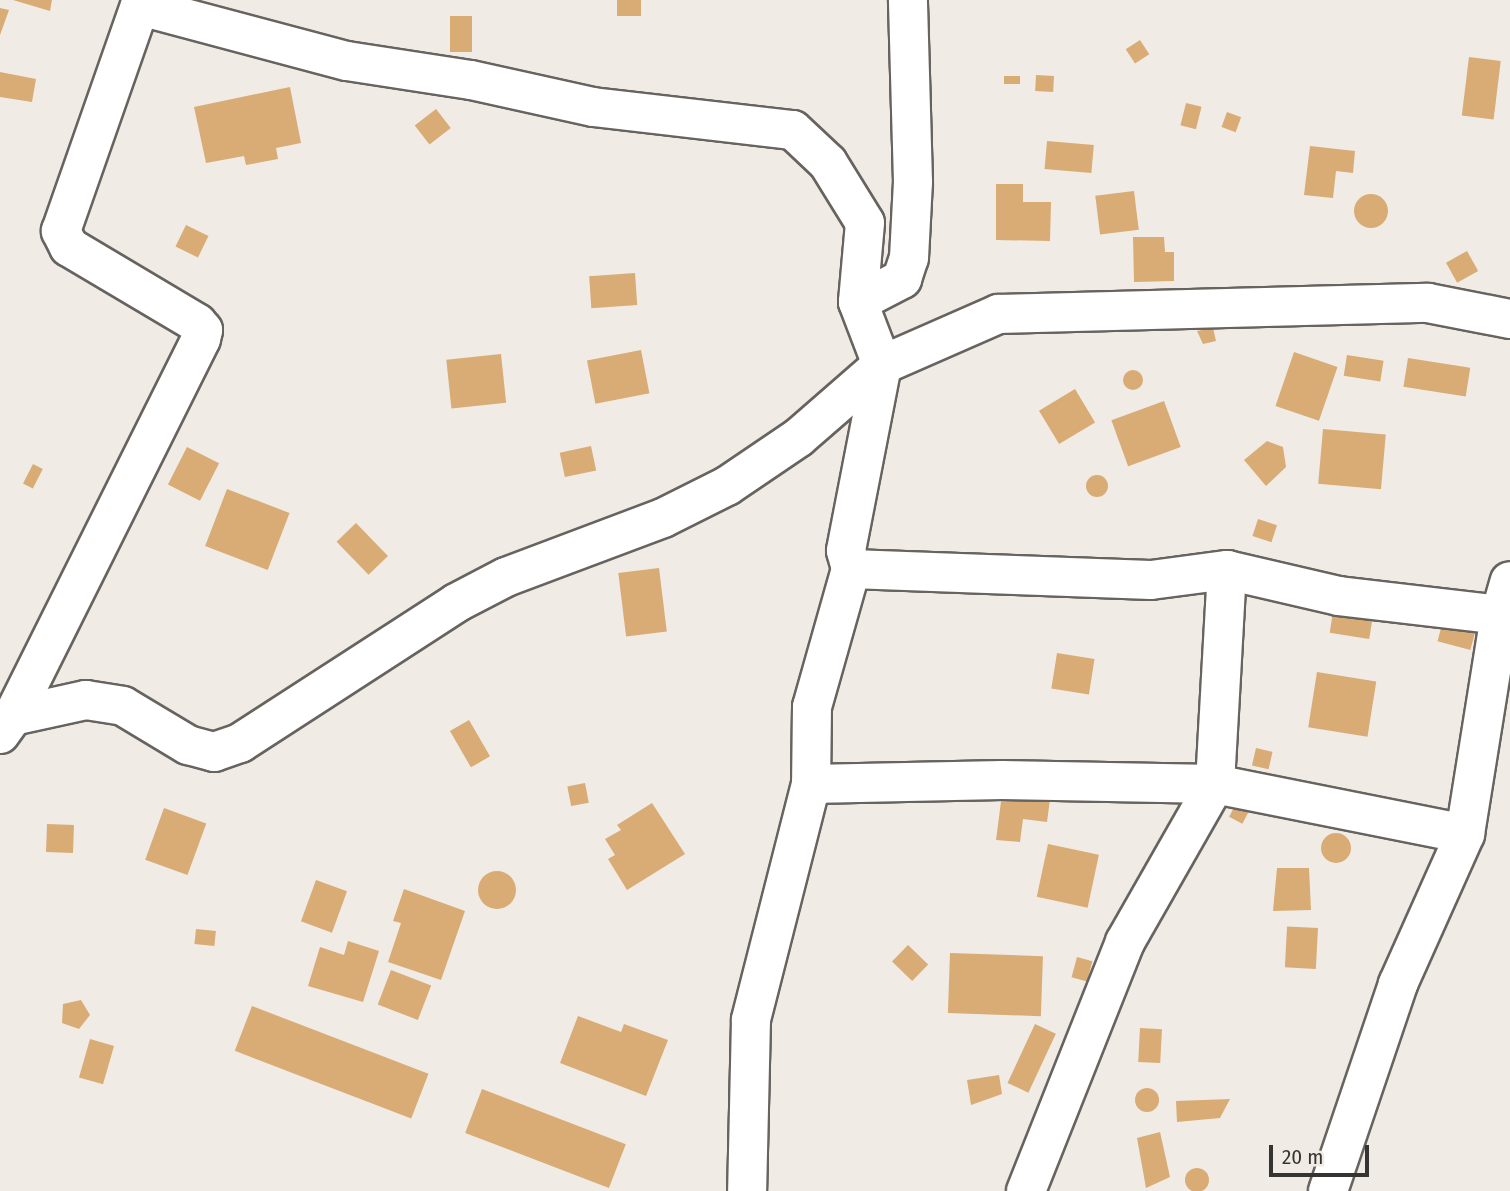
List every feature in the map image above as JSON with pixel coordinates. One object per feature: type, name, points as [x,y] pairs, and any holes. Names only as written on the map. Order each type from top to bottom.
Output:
[{"type":"street","points":[[858,302],[902,279],[909,258],[913,183],[908,0]]},
{"type":"street","points":[[7,725],[201,339],[197,323],[69,247],[61,231],[141,3],[348,61],[471,80],[593,107],[793,130],[828,163],[865,223],[858,302],[882,365],[846,551],[851,569],[812,707],[811,784],[751,1020],[747,1191]]},
{"type":"street","points":[[7,725],[86,700],[123,706],[201,749],[214,752],[240,743],[456,603],[506,577],[663,518],[727,486],[798,438],[882,365],[998,314],[1428,303],[1510,320]]},
{"type":"street","points":[[851,569],[1151,580],[1227,570],[1339,596],[1505,598],[1465,834],[1398,984],[1328,1191]]},
{"type":"street","points":[[1026,1191],[1125,943],[1215,784],[1227,570]]},
{"type":"street","points":[[811,784],[1002,780],[1215,784],[1465,834]]},
{"type":"building","points":[[13,0],[52,0],[50,11]]},
{"type":"building","points":[[617,0],[641,0],[641,16],[617,16]]},
{"type":"building","points":[[0,8],[9,10],[0,35]]},
{"type":"building","points":[[450,16],[472,16],[472,52],[450,52]]},
{"type":"building","points":[[1140,40],[1149,54],[1135,64],[1126,49]]},
{"type":"building","points":[[1469,57],[1501,61],[1494,119],[1462,116]]},
{"type":"building","points":[[0,72],[36,79],[32,102],[0,97]]},
{"type":"building","points":[[1036,75],[1054,76],[1053,92],[1035,91]]},
{"type":"building","points":[[1004,76],[1020,76],[1020,84],[1004,84]]},
{"type":"building","points":[[290,87],[301,143],[276,148],[278,159],[246,165],[244,156],[206,163],[194,107]]},
{"type":"building","points":[[1186,103],[1202,107],[1196,129],[1180,125]]},
{"type":"building","points":[[436,109],[451,128],[429,145],[415,126]]},
{"type":"building","points":[[1227,112],[1241,117],[1236,132],[1222,127]]},
{"type":"building","points":[[1047,141],[1094,145],[1091,173],[1045,169]]},
{"type":"building","points":[[1310,146],[1355,151],[1353,173],[1336,171],[1333,198],[1304,195]]},
{"type":"building","points":[[996,184],[1023,184],[1023,202],[1051,202],[1050,241],[996,240]]},
{"type":"building","points":[[1134,191],[1139,230],[1100,234],[1095,196]]},
{"type":"building","points":[[1371,194],[1383,199],[1388,211],[1383,223],[1371,228],[1359,223],[1354,211],[1359,199]]},
{"type":"building","points":[[186,225],[208,236],[198,258],[175,247]]},
{"type":"building","points":[[1133,237],[1164,237],[1165,252],[1174,252],[1174,281],[1134,282]]},
{"type":"building","points":[[1467,251],[1478,271],[1457,283],[1446,263]]},
{"type":"building","points":[[635,273],[637,305],[591,308],[589,276]]},
{"type":"building","points":[[1213,328],[1216,341],[1203,344],[1197,331]]},
{"type":"building","points":[[641,350],[649,393],[595,404],[587,360]]},
{"type":"building","points":[[1294,352],[1337,367],[1319,421],[1275,406]]},
{"type":"building","points":[[501,354],[506,403],[451,408],[446,360]]},
{"type":"building","points":[[1347,355],[1384,361],[1380,382],[1344,376]]},
{"type":"building","points":[[1408,358],[1470,368],[1466,396],[1403,387]]},
{"type":"building","points":[[1133,370],[1140,373],[1143,380],[1140,387],[1133,390],[1126,387],[1123,380],[1126,373]]},
{"type":"building","points":[[1075,389],[1095,422],[1059,444],[1039,411]]},
{"type":"building","points":[[1164,401],[1181,447],[1128,466],[1111,420]]},
{"type":"building","points":[[1323,429],[1386,434],[1381,489],[1318,484]]},
{"type":"building","points":[[1267,441],[1283,447],[1286,467],[1266,486],[1244,460]]},
{"type":"building","points":[[591,446],[596,470],[565,477],[560,453]]},
{"type":"building","points":[[187,447],[219,463],[200,501],[168,484]]},
{"type":"building","points":[[33,464],[43,469],[33,489],[23,484]]},
{"type":"building","points":[[1097,475],[1105,478],[1108,486],[1105,494],[1097,497],[1089,494],[1086,486],[1089,478]]},
{"type":"building","points":[[227,489],[290,513],[268,570],[205,546]]},
{"type":"building","points":[[1258,519],[1277,525],[1271,542],[1252,536]]},
{"type":"building","points":[[356,523],[388,556],[369,575],[337,542]]},
{"type":"building","points":[[659,568],[667,632],[626,637],[618,573]]},
{"type":"building","points":[[1333,612],[1373,618],[1369,639],[1330,633]]},
{"type":"building","points":[[1444,617],[1477,626],[1470,650],[1438,641]]},
{"type":"building","points":[[1057,653],[1095,659],[1089,695],[1051,689]]},
{"type":"building","points":[[1317,672],[1376,681],[1368,737],[1308,727]]},
{"type":"building","points":[[469,720],[490,756],[471,767],[450,731]]},
{"type":"building","points":[[1256,748],[1273,752],[1269,769],[1252,766]]},
{"type":"building","points":[[585,783],[589,803],[571,806],[567,786]]},
{"type":"building","points":[[1002,794],[1050,799],[1047,822],[1023,819],[1020,842],[996,840]]},
{"type":"building","points":[[1238,800],[1251,807],[1242,824],[1229,817]]},
{"type":"building","points":[[652,803],[685,854],[627,890],[608,859],[615,855],[605,839],[621,830],[617,825]]},
{"type":"building","points":[[164,808],[206,823],[187,875],[145,860]]},
{"type":"building","points":[[47,824],[74,825],[73,853],[46,852]]},
{"type":"building","points":[[1336,833],[1347,837],[1351,848],[1347,859],[1336,863],[1325,859],[1321,848],[1325,837]]},
{"type":"building","points":[[1048,844],[1099,855],[1088,908],[1037,897]]},
{"type":"building","points":[[1277,868],[1309,868],[1311,910],[1273,911]]},
{"type":"building","points":[[497,871],[510,877],[516,890],[510,903],[497,909],[484,903],[478,890],[484,877]]},
{"type":"building","points":[[316,880],[347,891],[332,933],[301,921]]},
{"type":"building","points":[[404,889],[465,911],[441,980],[388,962],[401,923],[393,921]]},
{"type":"building","points":[[1287,926],[1318,928],[1316,969],[1285,967]]},
{"type":"building","points":[[196,929],[216,931],[214,946],[194,944]]},
{"type":"building","points":[[348,941],[379,951],[363,1002],[308,986],[320,947],[344,955]]},
{"type":"building","points":[[908,945],[928,964],[912,981],[892,962]]},
{"type":"building","points":[[950,953],[1043,956],[1041,1016],[948,1013]]},
{"type":"building","points":[[1077,957],[1092,961],[1087,981],[1072,977]]},
{"type":"building","points":[[391,970],[431,985],[418,1020],[378,1005]]},
{"type":"building","points":[[81,1000],[90,1015],[79,1029],[62,1023],[63,1004]]},
{"type":"building","points":[[252,1006],[428,1074],[411,1119],[235,1051]]},
{"type":"building","points":[[578,1016],[621,1032],[624,1024],[668,1040],[646,1096],[560,1063]]},
{"type":"building","points":[[1035,1024],[1056,1034],[1028,1093],[1008,1083]]},
{"type":"building","points":[[1140,1028],[1162,1029],[1160,1063],[1138,1062]]},
{"type":"building","points":[[90,1039],[114,1046],[103,1084],[79,1077]]},
{"type":"building","points":[[999,1075],[1002,1094],[971,1105],[967,1080]]},
{"type":"building","points":[[1147,1088],[1156,1091],[1159,1100],[1156,1109],[1147,1112],[1138,1109],[1135,1100],[1138,1091]]},
{"type":"building","points":[[482,1089],[626,1144],[609,1188],[465,1133]]},
{"type":"building","points":[[1230,1099],[1220,1118],[1177,1122],[1176,1101]]},
{"type":"building","points":[[1160,1132],[1170,1177],[1146,1188],[1137,1138]]},
{"type":"building","points":[[1197,1168],[1206,1171],[1209,1180],[1206,1189],[1197,1192],[1188,1189],[1185,1180],[1188,1171]]}]
